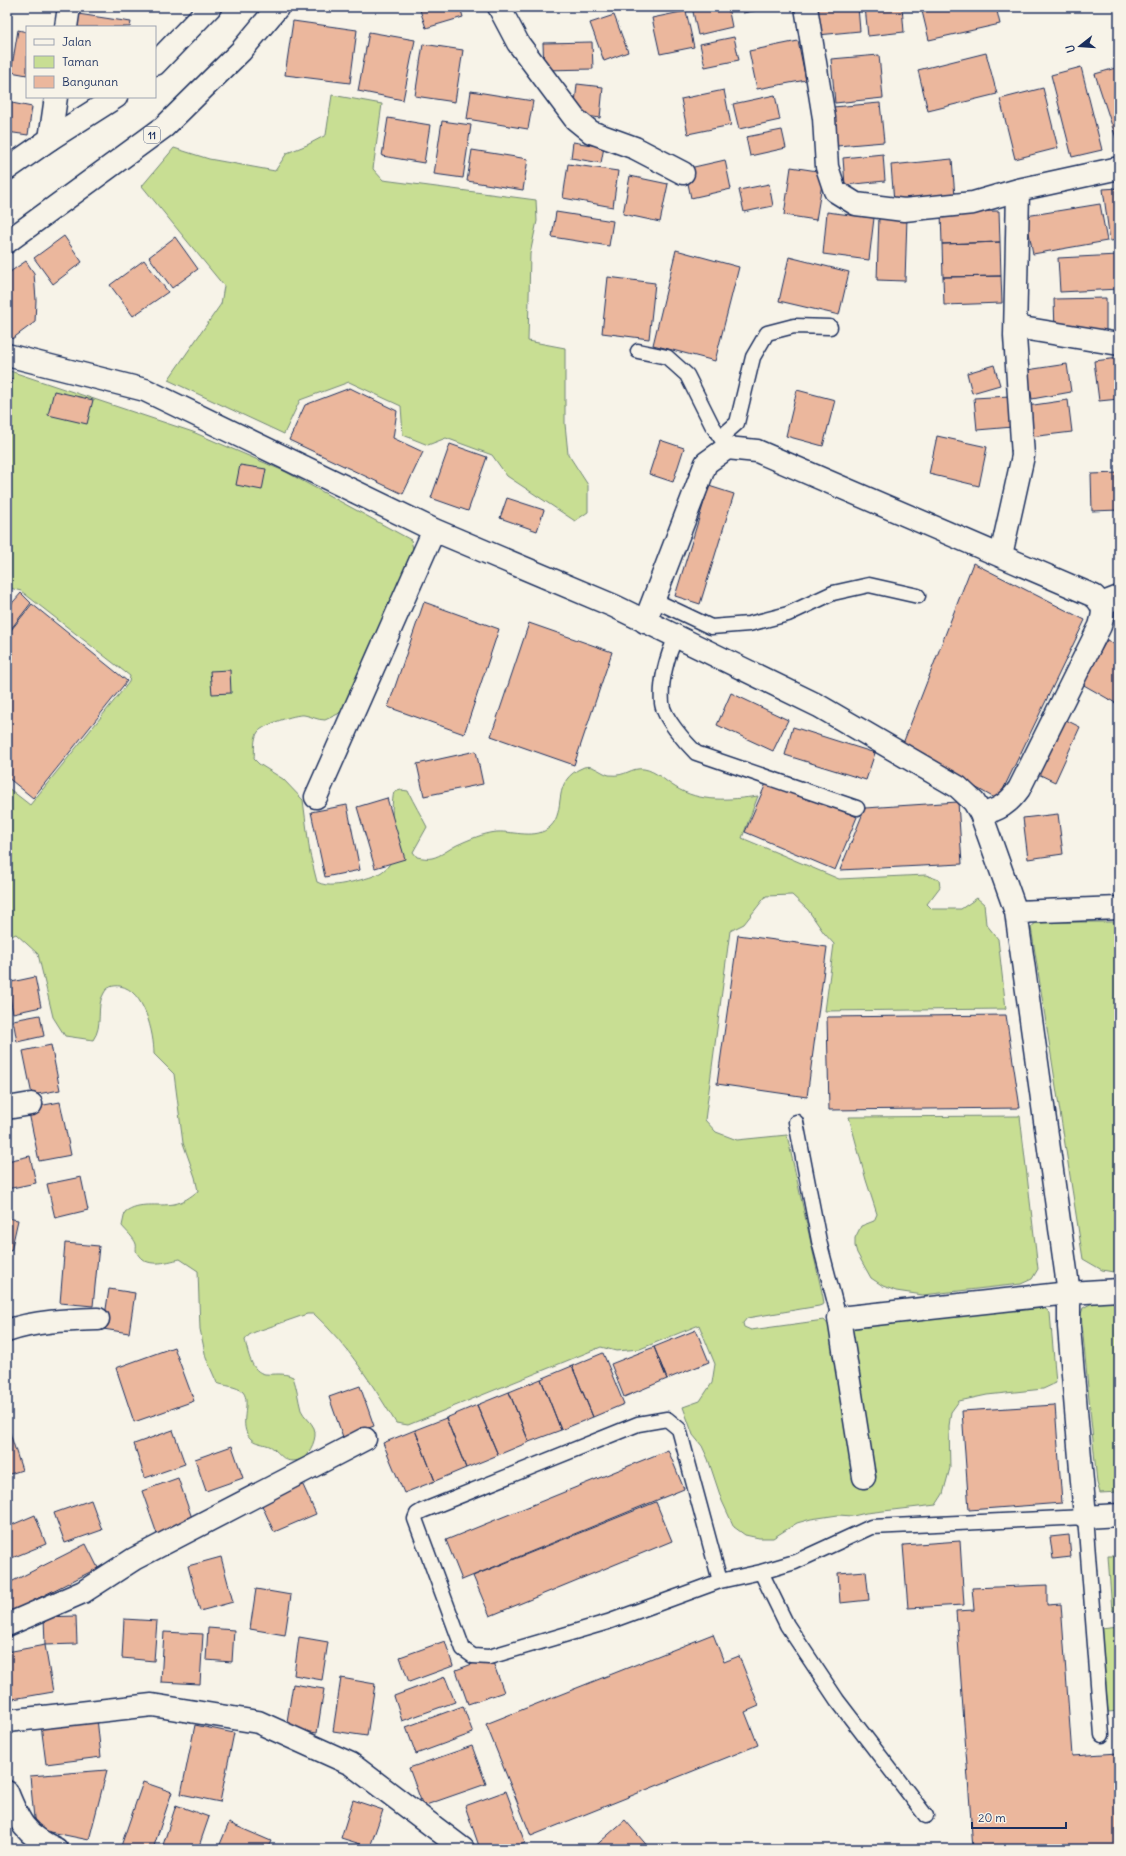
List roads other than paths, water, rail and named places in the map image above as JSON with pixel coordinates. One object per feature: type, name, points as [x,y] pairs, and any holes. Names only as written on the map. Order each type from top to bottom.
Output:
[{"type":"main road","points":[[66,26],[69,7]]},
{"type":"main road","points":[[156,63],[210,7]]},
{"type":"main road","name":"11","points":[[7,242],[164,127],[241,51],[278,7]]},
{"type":"main road","points":[[499,7],[518,43],[575,119],[590,132],[635,148],[683,173]]},
{"type":"main road","points":[[806,7],[824,118],[827,167],[835,191],[856,204],[904,210],[973,203],[1018,190],[1119,168]]},
{"type":"main road","points":[[50,139],[56,98]]},
{"type":"main road","points":[[7,169],[50,139],[114,98]]},
{"type":"main road","points":[[1001,555],[1022,456],[1016,327],[1018,190]]},
{"type":"main road","points":[[1016,327],[1119,344]]},
{"type":"main road","points":[[7,355],[146,390],[434,530],[614,606],[819,706],[958,787],[974,802],[981,814],[1016,912],[1069,1293],[1069,1327],[1085,1517],[1119,1515]]},
{"type":"main road","points":[[645,622],[706,463],[724,443],[757,451],[1094,596],[1110,600],[1100,626],[1019,789],[1004,806],[995,811],[981,814]]},
{"type":"main road","points":[[316,797],[434,530]]},
{"type":"main road","points":[[1016,912],[1119,908]]},
{"type":"main road","points":[[7,1108],[31,1104]]},
{"type":"main road","points":[[864,1477],[839,1318],[1069,1293],[1119,1290]]},
{"type":"main road","points":[[7,1331],[17,1327],[70,1320],[98,1319]]},
{"type":"main road","points":[[7,1625],[84,1592],[134,1559],[365,1439]]},
{"type":"main road","points":[[7,1721],[152,1705],[258,1722],[351,1764],[463,1849]]},
{"type":"main road","points":[[7,1792],[19,1821],[33,1837],[54,1849]]},
{"type":"lane","points":[[638,351],[667,358],[687,375],[724,443],[737,423],[753,357],[767,333],[794,326],[830,327]]},
{"type":"lane","points":[[654,600],[711,627],[755,623],[788,614],[833,593],[869,586],[918,596]]},
{"type":"lane","points":[[676,637],[663,680],[662,704],[684,742],[696,752],[857,808]]},
{"type":"lane","points":[[796,1122],[819,1241],[839,1318]]},
{"type":"lane","points":[[720,1581],[679,1429],[667,1420],[638,1424],[422,1511],[417,1514],[415,1518],[464,1650],[474,1656],[489,1657],[600,1624],[720,1581],[762,1572],[795,1562],[871,1527],[1085,1517],[1102,1735]]},
{"type":"lane","points":[[762,1572],[787,1625],[837,1700],[926,1816]]}]
